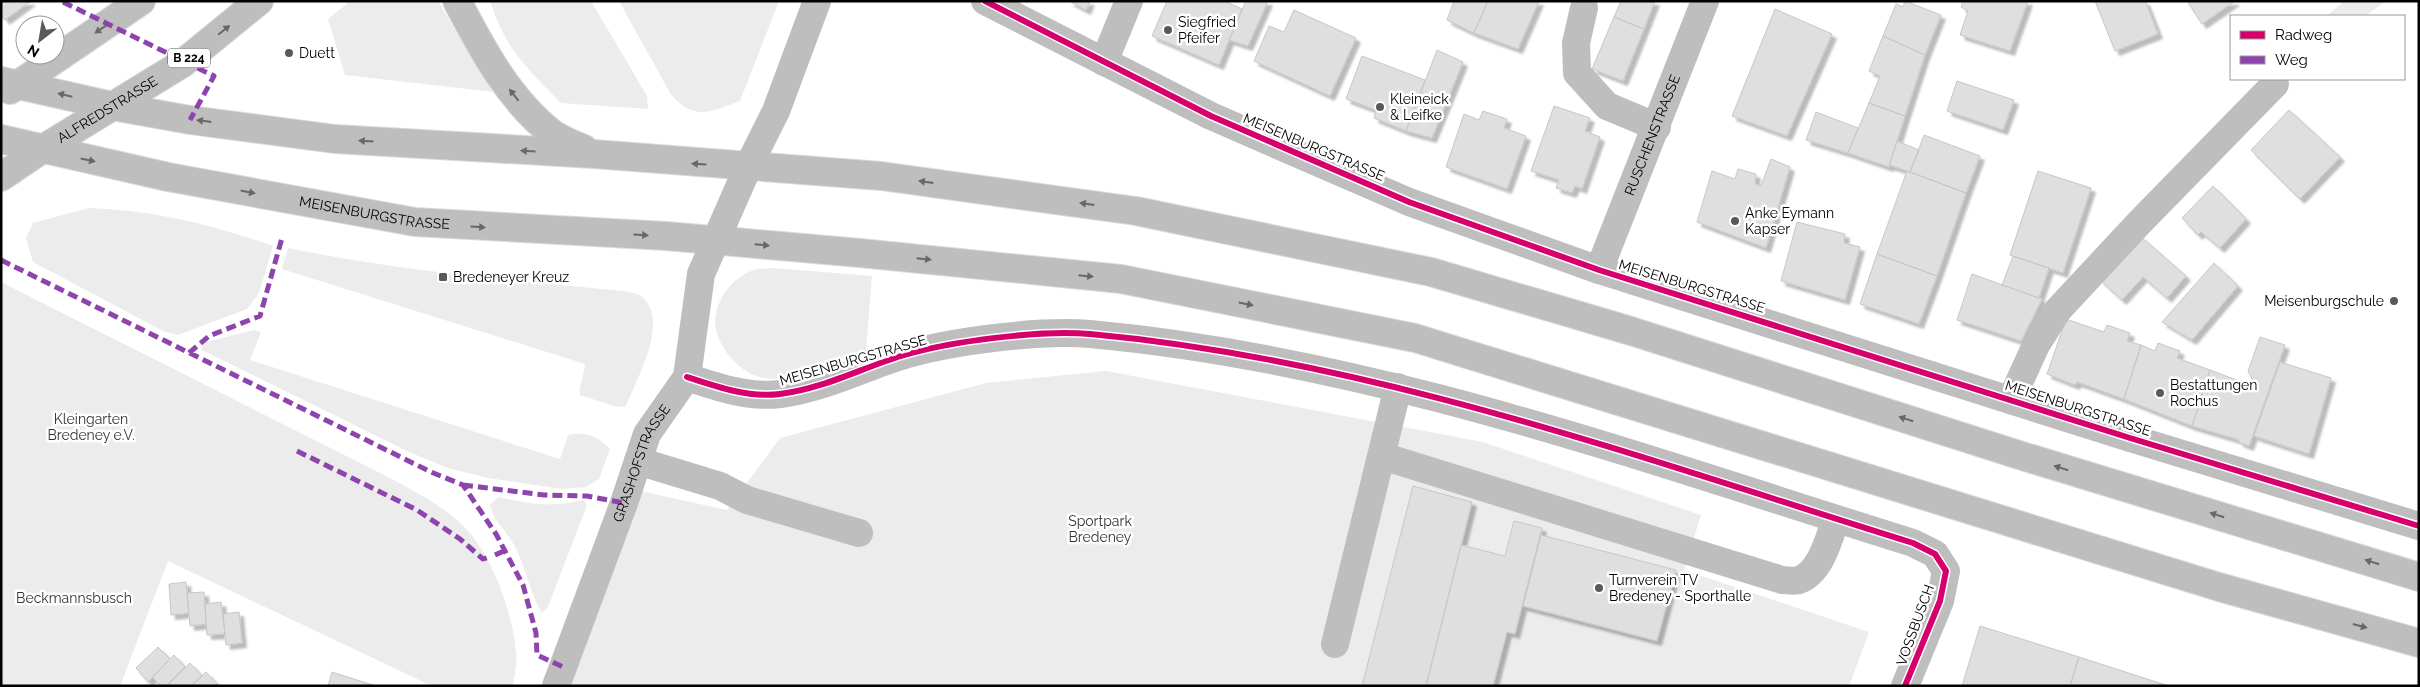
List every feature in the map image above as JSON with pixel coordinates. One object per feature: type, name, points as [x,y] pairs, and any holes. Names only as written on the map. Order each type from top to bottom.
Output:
[{"type":"main road","points":[[7,87],[141,1]]},
{"type":"main road","name":"ALFREDSTRASSE","points":[[1,177],[41,150],[183,63],[259,1]]},
{"type":"main road","points":[[457,1],[498,74],[527,110],[554,135],[594,154]]},
{"type":"main road","points":[[714,241],[776,111],[817,1]]},
{"type":"main road","name":"MEISENBURGSTRASSE","points":[[985,1],[1211,116],[1409,202],[1599,270],[2419,526]]},
{"type":"main road","points":[[1104,62],[1129,1]]},
{"type":"main road","name":"RUSCHENSTRASSE","points":[[1599,270],[1657,128],[1705,1]]},
{"type":"main road","points":[[1584,8],[1576,43],[1577,73],[1607,106],[1657,128]]},
{"type":"main road","points":[[2011,400],[2036,345],[2058,310],[2140,222],[2275,84]]},
{"type":"main road","points":[[7,87],[190,120],[335,139],[594,154],[881,176],[1136,211],[1431,272],[1631,332],[2019,455],[2419,576]]},
{"type":"main road","points":[[1,139],[41,150]]},
{"type":"main road","name":"MEISENBURGSTRASSE","points":[[41,150],[292,201],[415,222],[666,236],[1121,279],[1415,338],[2219,587],[2419,642]]},
{"type":"main road","name":"GRASHOFSTRASSE","points":[[556,686],[638,461],[646,434],[687,377],[701,274],[714,241]]},
{"type":"main road","name":"MEISENBURGSTRASSE","points":[[687,377],[723,388],[758,395],[780,394],[800,390],[904,355],[952,345],[1043,334],[1086,334],[1200,347],[1398,387],[1524,420],[1913,543],[1934,554],[1946,572]]},
{"type":"main road","points":[[1335,644],[1398,387]]},
{"type":"main road","points":[[1382,456],[1782,580],[1798,580],[1814,568],[1826,545],[1836,519]]},
{"type":"main road","points":[[638,461],[720,486],[747,500],[859,533]]},
{"type":"main road","name":"VOSSBUSCH","points":[[1905,686],[1940,601],[1946,572]]},
{"type":"green space","points":[[350,1],[438,1],[481,74],[494,92],[345,75],[328,19]]},
{"type":"green space","points":[[490,1],[591,1],[647,96],[648,109],[561,103],[518,57],[503,33]]},
{"type":"green space","points":[[619,1],[779,1],[740,101],[703,112],[687,108],[670,93]]},
{"type":"green space","points":[[2344,1],[2386,1],[2366,15],[2328,15]]},
{"type":"green space","points":[[89,208],[160,215],[228,231],[273,246],[259,293],[247,309],[178,335],[165,332],[33,262],[26,238],[33,223]]},
{"type":"green space","points":[[288,248],[413,269],[633,293],[642,297],[650,307],[653,320],[649,350],[626,406],[617,407],[580,395],[585,364],[282,269]]},
{"type":"green space","points":[[774,268],[872,276],[866,350],[806,371],[772,379],[753,375],[736,363],[723,347],[716,329],[716,311],[719,303],[729,287],[743,275],[757,269]]},
{"type":"green space","name":"Kleingarten Bredeney e.V.","points":[[1,282],[392,479],[452,516],[481,548],[505,600],[514,636],[516,656],[513,686],[432,686],[168,561],[120,686],[1,686]]},
{"type":"green space","points":[[254,330],[261,332],[250,360],[560,459],[568,435],[586,434],[596,438],[610,449],[599,479],[586,487],[562,489],[488,478],[448,468],[409,452],[202,350],[201,347],[206,342]]},
{"type":"green space","name":"Sportpark Bredeney","points":[[1106,371],[1483,442],[1701,515],[1684,570],[1869,632],[1849,686],[559,686],[631,489],[727,510],[780,438],[986,383]]},
{"type":"green space","points":[[498,497],[540,504],[560,504],[583,500],[587,505],[548,607],[542,613],[518,553],[492,511],[490,505]]},
{"type":"building","points":[[1,1],[31,1],[5,20],[1,14]]},
{"type":"building","points":[[1069,1],[1090,1],[1086,10]]},
{"type":"building","points":[[1167,1],[1224,1],[1242,9],[1219,65],[1152,36]]},
{"type":"building","points":[[1246,1],[1268,1],[1248,46],[1229,40]]},
{"type":"building","points":[[1454,1],[1488,1],[1474,33],[1447,20]]},
{"type":"building","points":[[1488,1],[1539,1],[1518,49],[1474,33]]},
{"type":"building","points":[[1621,1],[1655,1],[1644,29],[1614,17]]},
{"type":"building","points":[[1905,1],[1941,15],[1925,55],[1883,36],[1896,4],[1903,7]]},
{"type":"building","points":[[1963,1],[2028,1],[2010,51],[1960,35],[1968,11],[1961,7]]},
{"type":"building","points":[[2095,1],[2145,1],[2158,34],[2115,51]]},
{"type":"building","points":[[2187,1],[2235,1],[2202,24]]},
{"type":"building","points":[[1775,9],[1832,34],[1787,136],[1732,116]]},
{"type":"building","points":[[1294,10],[1356,38],[1330,96],[1254,61],[1269,26],[1284,32]]},
{"type":"building","points":[[1614,17],[1644,29],[1623,81],[1592,69]]},
{"type":"building","points":[[1883,36],[1925,55],[1905,116],[1869,103],[1880,76],[1869,71]]},
{"type":"building","points":[[1437,50],[1463,62],[1432,138],[1406,131]]},
{"type":"building","points":[[1362,56],[1425,80],[1406,131],[1374,118],[1376,110],[1346,99]]},
{"type":"building","points":[[1957,81],[2014,100],[2003,130],[1947,111]]},
{"type":"building","points":[[1869,103],[1905,116],[1889,167],[1848,153]]},
{"type":"building","points":[[1554,106],[1590,118],[1585,131],[1600,137],[1582,189],[1575,186],[1572,193],[1556,188],[1559,180],[1531,171]]},
{"type":"building","points":[[2289,110],[2340,157],[2300,199],[2251,150]]},
{"type":"building","points":[[1483,111],[1507,119],[1504,128],[1526,136],[1507,189],[1446,167],[1464,114],[1479,120]]},
{"type":"building","points":[[1816,112],[1858,128],[1848,153],[1806,140]]},
{"type":"building","points":[[1924,135],[1980,156],[1966,193],[1910,172]]},
{"type":"building","points":[[1897,141],[1919,150],[1910,172],[1889,165]]},
{"type":"building","points":[[1771,159],[1790,167],[1766,248],[1697,222],[1712,171],[1735,179],[1738,169],[1756,174],[1755,184],[1761,186]]},
{"type":"building","points":[[1907,171],[1966,193],[1937,276],[1877,254]]},
{"type":"building","points":[[2038,171],[2091,188],[2063,273],[2010,255]]},
{"type":"building","points":[[2213,186],[2246,219],[2220,248],[2201,232],[2198,235],[2182,218]]},
{"type":"building","points":[[1797,222],[1845,234],[1844,243],[1860,247],[1845,300],[1781,281]]},
{"type":"building","points":[[2140,236],[2186,276],[2167,298],[2143,277],[2122,300],[2100,280]]},
{"type":"building","points":[[1877,254],[1937,276],[1919,324],[1860,304]]},
{"type":"building","points":[[2013,256],[2049,268],[2039,298],[2002,285]]},
{"type":"building","points":[[2214,263],[2238,286],[2192,340],[2162,322]]},
{"type":"building","points":[[1972,274],[2042,299],[2021,341],[1957,320]]},
{"type":"building","points":[[2066,319],[2104,332],[2107,325],[2130,333],[2127,341],[2141,345],[2124,399],[2077,382],[2075,385],[2047,374]]},
{"type":"building","points":[[2260,337],[2285,345],[2249,446],[2239,442],[2239,440],[2192,426],[2210,370],[2250,385],[2252,379],[2248,371]]},
{"type":"building","points":[[2158,343],[2180,351],[2177,358],[2210,370],[2192,426],[2124,399],[2141,345],[2155,351]]},
{"type":"building","points":[[2280,362],[2331,378],[2309,454],[2254,436]]},
{"type":"building","points":[[1413,486],[1472,502],[1426,686],[1362,686]]},
{"type":"building","points":[[1514,521],[1542,528],[1515,634],[1507,632],[1493,686],[1426,686],[1461,545],[1505,556]]},
{"type":"building","name":"Turnverein TV Bredeney - Sporthalle","points":[[1541,535],[1676,570],[1657,641],[1523,606]]},
{"type":"building","points":[[186,582],[189,613],[171,615],[169,584]]},
{"type":"building","points":[[204,592],[206,624],[190,626],[187,593]]},
{"type":"building","points":[[221,602],[225,634],[207,635],[205,604]]},
{"type":"building","points":[[239,612],[242,643],[226,645],[223,614]]},
{"type":"building","points":[[1980,626],[2079,657],[2070,686],[1962,686]]},
{"type":"building","points":[[158,647],[170,659],[148,682],[136,668]]},
{"type":"building","points":[[174,655],[185,667],[166,686],[161,686],[152,677]]},
{"type":"building","points":[[2079,657],[2169,686],[2070,686]]},
{"type":"building","points":[[190,663],[202,676],[191,686],[169,686],[168,685]]},
{"type":"building","points":[[206,672],[217,684],[215,686],[191,686]]},
{"type":"building","points":[[332,672],[376,686],[328,686]]},
{"type":"marked path","points":[[63,2],[214,76],[190,120]]},
{"type":"marked path","points":[[189,353],[209,336],[260,316],[282,238]]},
{"type":"marked path","points":[[1,260],[431,472],[463,485],[496,534],[523,585],[536,633],[537,655],[563,667]]},
{"type":"marked path","points":[[297,451],[417,510],[460,539],[483,559],[489,557]]},
{"type":"marked path","points":[[463,485],[544,495],[587,496],[624,503]]},
{"type":"marked path","points":[[495,555],[506,550]]},
{"type":"cycle path","points":[[985,1],[1211,116],[1409,202],[1599,270],[2130,438],[2419,526]]},
{"type":"cycle path","points":[[687,377],[721,388],[745,393],[780,394],[811,388],[901,356],[944,346],[1021,335],[1069,333],[1196,347],[1300,366],[1404,389],[1609,447],[1913,543],[1935,554],[1946,571],[1940,601],[1905,686]]},
{"type":"place","name":"Siegfried Pfeifer","points":[[1168,30]]},
{"type":"place","name":"Duett","points":[[289,53]]},
{"type":"place","name":"Kleineick & Leifke","points":[[1380,107]]},
{"type":"place","name":"Anke Eymann Kapser","points":[[1735,221]]},
{"type":"place","name":"Bredeneyer Kreuz","points":[[443,277]]},
{"type":"place","name":"Meisenburgschule","points":[[2394,301]]},
{"type":"place","name":"Bestattungen Rochus","points":[[2160,393]]},
{"type":"place","name":"Turnverein TV Bredeney - Sporthalle","points":[[1599,588]]},
{"type":"park label","name":"Beckmannsbusch","points":[[74,598]]}]
